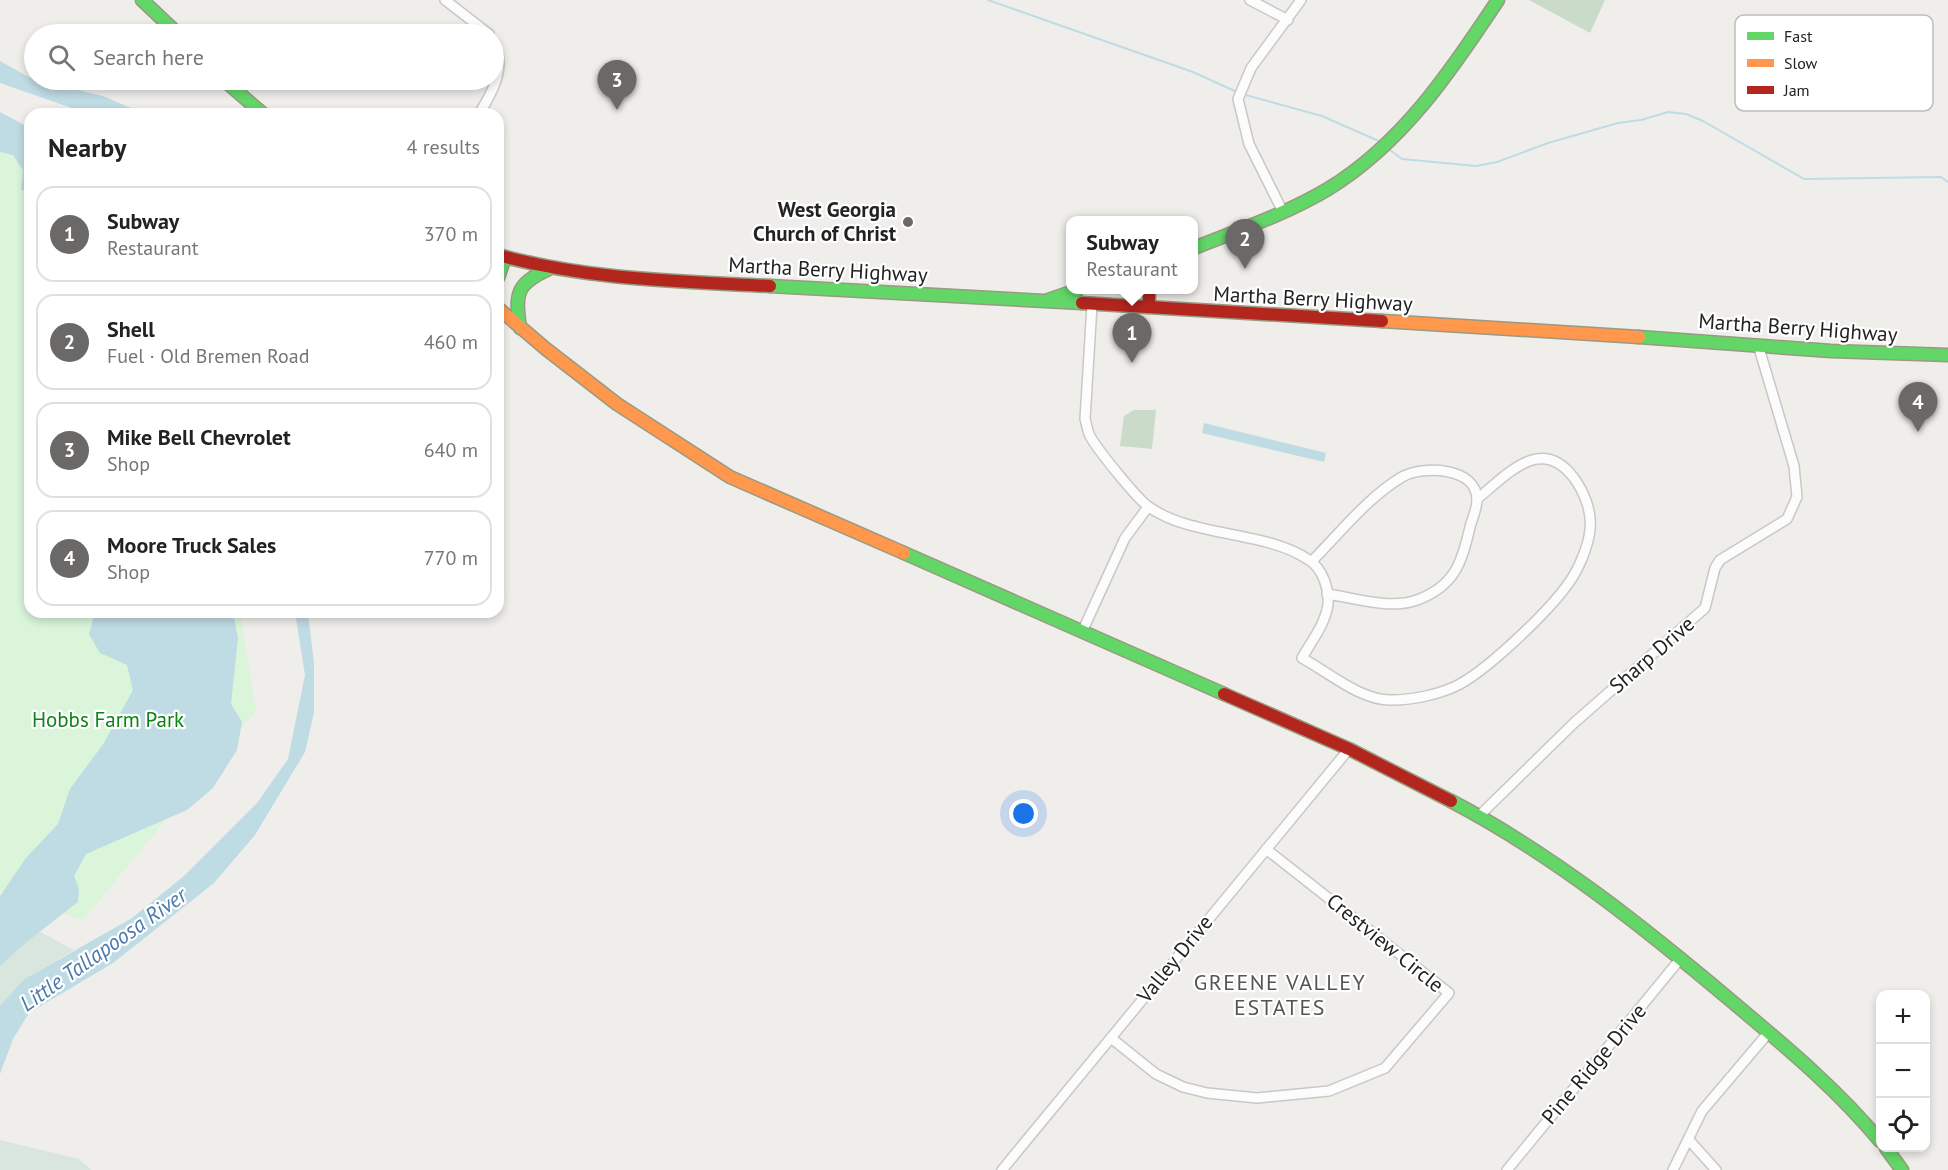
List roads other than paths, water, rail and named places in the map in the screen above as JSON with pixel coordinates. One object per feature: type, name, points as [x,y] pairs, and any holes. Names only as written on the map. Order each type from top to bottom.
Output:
[{"type":"main road","points":[[142,0],[167,24]]},
{"type":"main road","points":[[1198,246],[1283,212],[1330,188],[1354,172],[1394,137],[1448,74],[1498,0]]},
{"type":"main road","points":[[235,90],[256,108]]},
{"type":"main road","name":"Martha Berry Highway","points":[[504,257],[549,269],[626,279],[1149,307],[1639,338],[1759,348],[1948,355]]},
{"type":"main road","points":[[520,328],[516,300],[518,289],[526,279],[549,269]]},
{"type":"main road","points":[[1043,302],[1066,294]]},
{"type":"main road","points":[[1149,294],[1149,307]]},
{"type":"main road","points":[[504,310],[520,328],[623,410],[691,455],[730,477],[1349,749],[1479,816],[1594,890],[1682,958],[1769,1032],[1857,1113],[1876,1135]]},
{"type":"main road","points":[[1889,1152],[1902,1170]]},
{"type":"street","points":[[445,0],[476,24]]},
{"type":"street","points":[[1250,0],[1288,20]]},
{"type":"street","points":[[1283,212],[1248,144],[1238,99],[1251,69],[1301,0]]},
{"type":"street","points":[[482,108],[493,90]]},
{"type":"street","points":[[1092,305],[1085,419],[1090,436],[1148,507],[1192,526],[1248,538],[1298,553],[1312,561],[1327,583],[1327,594],[1328,606],[1302,658],[1366,694],[1390,700],[1431,695],[1455,687],[1479,672],[1566,587],[1580,560],[1590,530],[1582,489],[1569,471],[1555,460],[1538,458],[1519,465],[1477,499],[1462,563],[1438,589],[1417,600],[1396,604],[1327,594]]},
{"type":"street","name":"Sharp Drive","points":[[1479,816],[1574,723],[1705,608],[1715,568],[1720,560],[1787,519],[1795,507],[1798,486],[1794,466],[1759,348]]},
{"type":"street","points":[[1312,561],[1383,491],[1403,476],[1433,468],[1449,471],[1464,479],[1477,499]]},
{"type":"street","points":[[1082,632],[1125,538],[1148,507]]},
{"type":"street","name":"Valley Drive","points":[[1002,1170],[1349,749]]},
{"type":"street","name":"Crestview Circle","points":[[1111,1038],[1156,1074],[1191,1089],[1257,1098],[1329,1091],[1385,1068],[1449,993],[1266,849]]},
{"type":"street","name":"Pine Ridge Drive","points":[[1507,1170],[1682,958]]},
{"type":"street","points":[[1673,1170],[1702,1112],[1769,1032]]},
{"type":"street","points":[[1689,1140],[1716,1170]]},
{"type":"water","points":[[0,61],[24,74],[24,90],[77,90],[103,96],[131,108],[72,108],[0,83]]},
{"type":"water","points":[[0,112],[24,125],[24,191],[21,189],[23,170],[13,155],[0,152]]},
{"type":"water","points":[[1204,423],[1326,453],[1324,462],[1202,433]]},
{"type":"water","points":[[93,618],[234,618],[238,638],[231,704],[242,722],[237,750],[213,788],[187,810],[86,854],[74,876],[79,889],[78,902],[0,966],[0,896],[26,858],[58,824],[70,789],[104,743],[133,690],[127,665],[100,653],[89,634]]},
{"type":"water","name":"Little Tallapoosa River","points":[[296,618],[309,618],[314,664],[314,712],[305,752],[255,835],[214,883],[113,963],[29,1013],[13,1039],[0,1074],[0,1006],[23,980],[132,918],[184,876],[257,803],[288,759],[305,675]]},
{"type":"waterway","points":[[988,0],[1193,72],[1237,92]]},
{"type":"waterway","points":[[1242,94],[1322,116],[1381,142]]},
{"type":"waterway","points":[[1390,150],[1402,159],[1476,166],[1497,162],[1548,143],[1618,123],[1641,120],[1668,112],[1686,114],[1703,121],[1804,179],[1941,177],[1948,182]]},
{"type":"place","name":"Mike Bell Chevrolet","points":[[617,110]]},
{"type":"place","name":"West Georgia Church of Christ","points":[[908,222]]},
{"type":"place","name":"Shell","points":[[1245,269]]},
{"type":"place","name":"Subway","points":[[1132,363]]},
{"type":"place","name":"Moore Truck Sales","points":[[1918,432]]},
{"type":"district","name":"GREENE VALLEY ESTATES","points":[[1280,994]]},
{"type":"park label","name":"Hobbs Farm Park","points":[[108,720]]}]
